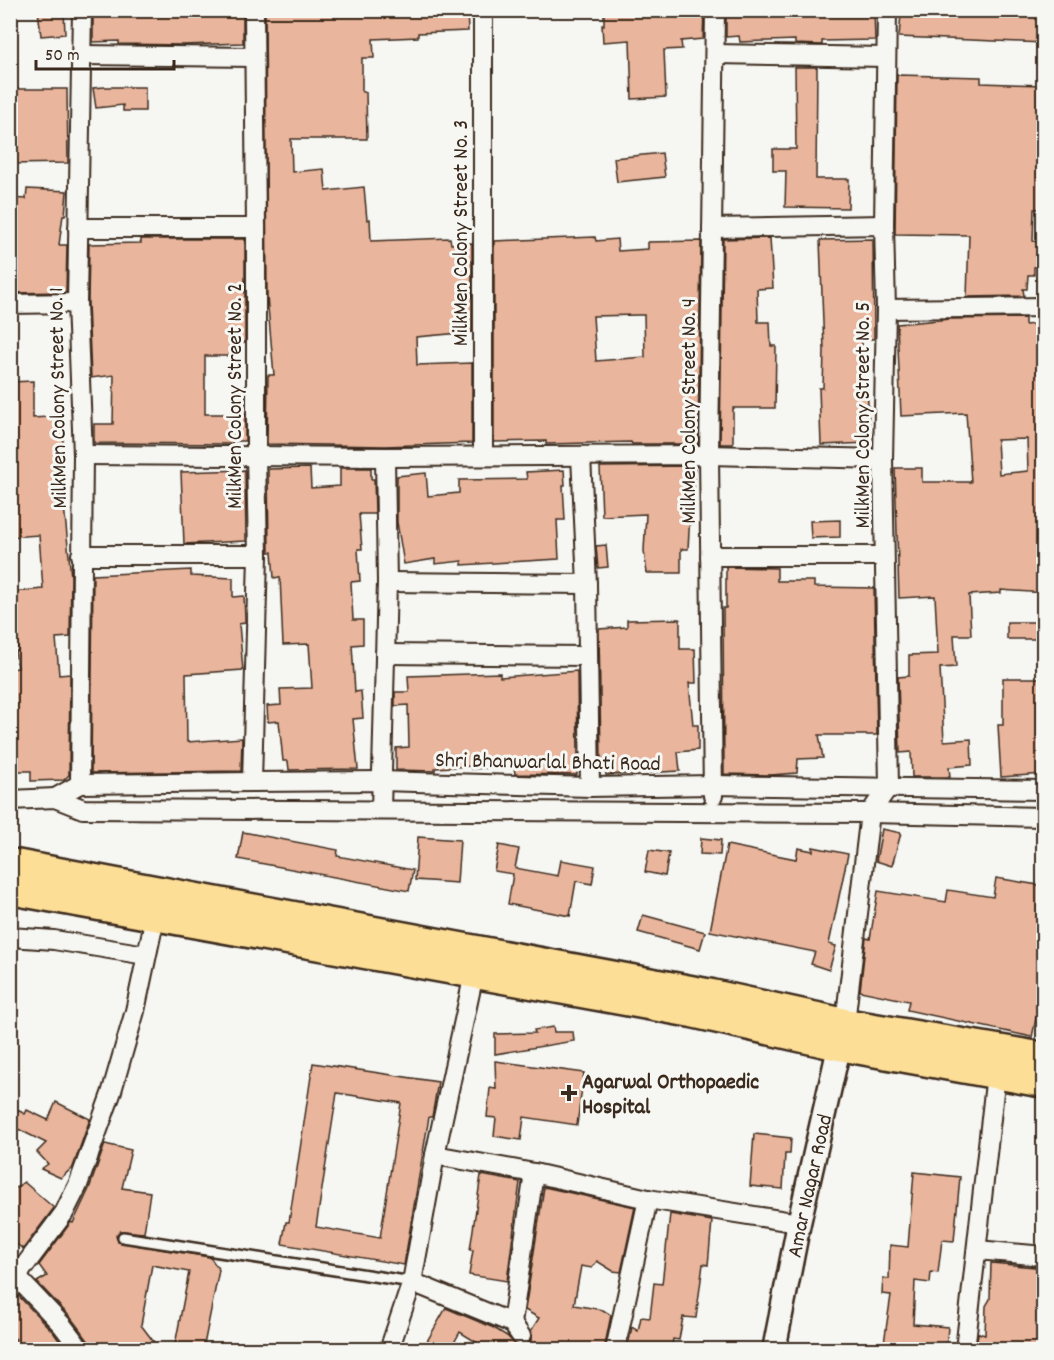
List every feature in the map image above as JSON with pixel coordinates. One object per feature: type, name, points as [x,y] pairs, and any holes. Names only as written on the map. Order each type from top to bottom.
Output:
[{"type":"main road","points":[[10,862],[712,994],[842,1035],[996,1074],[1044,1083]]},
{"type":"main road","points":[[10,890],[150,938],[474,974],[692,1013],[842,1035],[1044,1057]]},
{"type":"street","name":"MilkMen Colony Street No. 1","points":[[80,784],[83,454],[77,303],[82,10]]},
{"type":"street","name":"MilkMen Colony Street No. 2","points":[[252,782],[258,555],[254,10]]},
{"type":"street","name":"MilkMen Colony Street No. 3","points":[[483,10],[483,456]]},
{"type":"street","name":"MilkMen Colony Street No. 4","points":[[712,813],[709,455],[715,10]]},
{"type":"street","name":"MilkMen Colony Street No. 5","points":[[886,10],[884,225],[886,309],[883,459],[889,786]]},
{"type":"street","points":[[716,54],[886,57]]},
{"type":"street","points":[[82,55],[254,57]]},
{"type":"street","points":[[712,228],[884,225]]},
{"type":"street","points":[[78,228],[256,228]]},
{"type":"street","points":[[10,304],[77,303]]},
{"type":"street","points":[[886,309],[1044,307]]},
{"type":"street","points":[[83,454],[385,457],[709,455],[883,459]]},
{"type":"street","points":[[581,456],[587,584],[586,656],[590,788]]},
{"type":"street","points":[[381,810],[387,582],[385,457]]},
{"type":"street","points":[[81,555],[258,555]]},
{"type":"street","points":[[710,556],[884,556]]},
{"type":"street","points":[[387,582],[587,584]]},
{"type":"street","points":[[385,654],[586,656]]},
{"type":"street","name":"Shri Bhanwarlal Bhati Road","points":[[55,798],[80,784],[252,782],[381,781],[590,788],[889,786],[1044,790]]},
{"type":"street","points":[[842,1035],[870,813],[889,786]]},
{"type":"street","name":"Shri Bhanwarlal Bhati Road","points":[[10,800],[55,798],[83,809],[870,813],[1044,817]]},
{"type":"street","points":[[10,937],[54,940],[150,938],[135,1011],[111,1094],[78,1185],[64,1213],[14,1273],[62,1325],[81,1350]]},
{"type":"street","points":[[389,1350],[412,1282],[435,1155],[474,974]]},
{"type":"street","name":"Amar Nagar Road","points":[[774,1350],[799,1223],[842,1035]]},
{"type":"street","points":[[965,1350],[996,1074]]},
{"type":"street","points":[[435,1155],[534,1173],[648,1199],[799,1223]]},
{"type":"street","points":[[412,1282],[517,1330],[534,1173]]},
{"type":"street","points":[[615,1350],[648,1199]]},
{"type":"street","points":[[977,1250],[1044,1256]]},
{"type":"lane","points":[[123,1237],[412,1282]]},
{"type":"building","points":[[38,10],[64,10],[65,34],[41,36]]},
{"type":"building","points":[[93,10],[243,11],[243,43],[184,45],[119,44],[119,41],[93,42]]},
{"type":"building","points":[[265,10],[467,10],[468,31],[418,33],[418,37],[373,39],[374,58],[362,58],[362,92],[366,92],[367,139],[291,139],[292,172],[324,169],[326,191],[364,187],[367,220],[370,219],[371,241],[450,238],[451,244],[472,243],[472,332],[416,337],[417,365],[472,363],[472,443],[385,446],[267,444],[268,375],[274,375],[267,296]]},
{"type":"building","points":[[604,10],[704,10],[703,39],[681,41],[682,49],[664,50],[666,97],[632,99],[630,40],[603,42]]},
{"type":"building","points":[[726,10],[874,10],[875,40],[822,41],[822,45],[795,44],[795,40],[740,42],[739,36],[726,37]]},
{"type":"building","points":[[929,10],[1044,10],[1044,43],[899,37],[901,14],[929,15]]},
{"type":"building","points":[[795,67],[817,67],[816,179],[849,179],[848,208],[785,207],[786,171],[773,171],[773,149],[796,149]]},
{"type":"building","points":[[897,75],[981,77],[981,83],[1044,85],[1044,187],[1041,187],[1041,209],[1034,209],[1033,241],[1044,244],[1044,267],[1034,267],[1034,275],[1028,275],[1027,289],[1023,289],[1024,296],[967,297],[969,235],[895,234]]},
{"type":"building","points":[[145,87],[145,111],[123,111],[123,105],[96,108],[93,88]]},
{"type":"building","points":[[10,89],[67,89],[68,163],[10,164]]},
{"type":"building","points":[[662,153],[665,177],[617,182],[614,158]]},
{"type":"building","points":[[27,189],[67,191],[59,245],[67,245],[66,292],[10,293],[10,198],[26,199]]},
{"type":"building","points":[[595,237],[596,241],[617,239],[618,251],[648,249],[648,242],[701,241],[698,444],[494,442],[494,241]],"holes":[[[644,315],[645,357],[596,361],[593,316]]]},
{"type":"building","points":[[770,238],[773,288],[757,289],[758,322],[770,322],[771,346],[776,346],[775,408],[733,408],[733,444],[720,444],[723,239]]},
{"type":"building","points":[[141,239],[245,239],[245,343],[230,343],[230,356],[205,356],[205,414],[245,414],[245,441],[232,441],[232,444],[94,443],[94,424],[113,424],[114,375],[91,378],[88,303],[89,244],[141,243]]},
{"type":"building","points":[[873,239],[874,339],[862,339],[862,386],[867,386],[870,443],[821,445],[819,388],[823,388],[824,350],[820,240]]},
{"type":"building","points":[[1025,318],[1025,325],[1036,324],[1038,344],[1044,345],[1044,593],[1001,590],[1001,593],[969,595],[971,635],[954,635],[956,667],[940,668],[944,741],[971,739],[972,765],[949,767],[950,777],[912,777],[911,752],[900,753],[898,677],[909,676],[909,655],[938,654],[935,596],[899,598],[895,468],[922,468],[922,482],[971,482],[966,413],[901,416],[897,324],[950,319]],"holes":[[[1027,439],[1028,471],[999,474],[997,440]]]},
{"type":"building","points":[[33,381],[33,418],[63,416],[63,495],[71,577],[70,637],[56,638],[59,675],[70,674],[69,775],[64,780],[31,781],[31,771],[10,771],[10,669],[18,668],[15,651],[18,651],[15,614],[10,614],[10,592],[43,589],[39,535],[10,537],[10,382]]},
{"type":"building","points":[[695,466],[693,514],[690,514],[688,549],[681,549],[681,573],[647,573],[644,551],[646,514],[602,516],[600,467]]},
{"type":"building","points":[[310,468],[311,488],[340,486],[340,468],[371,468],[371,479],[374,479],[375,514],[359,514],[362,549],[358,549],[360,581],[351,582],[353,620],[363,620],[363,644],[352,645],[355,692],[361,691],[363,718],[353,719],[358,769],[289,770],[288,761],[283,761],[279,721],[268,722],[267,706],[281,705],[280,689],[312,688],[309,644],[283,645],[280,577],[274,578],[272,552],[269,552],[268,469]]},
{"type":"building","points":[[245,470],[246,541],[184,544],[181,472]]},
{"type":"building","points":[[564,470],[565,520],[557,520],[559,559],[462,565],[462,561],[435,564],[435,559],[404,564],[397,522],[397,476],[426,473],[428,496],[459,493],[459,480],[527,479],[526,472]]},
{"type":"building","points":[[840,520],[840,537],[811,538],[810,521]]},
{"type":"building","points":[[606,545],[608,567],[598,568],[596,546]]},
{"type":"building","points":[[726,567],[777,568],[777,581],[814,581],[814,587],[874,588],[877,735],[819,735],[823,758],[798,759],[797,773],[724,774],[723,608],[726,608]]},
{"type":"building","points":[[191,570],[191,576],[233,578],[233,597],[244,596],[245,623],[239,624],[243,670],[186,674],[187,742],[242,738],[241,771],[91,773],[93,575]]},
{"type":"building","points":[[680,619],[680,649],[695,649],[696,683],[689,683],[693,725],[698,725],[698,750],[678,752],[680,771],[606,775],[605,760],[601,760],[599,629],[627,627],[627,620]]},
{"type":"building","points":[[1007,622],[1036,622],[1036,639],[1007,639]]},
{"type":"building","points":[[577,671],[577,775],[515,774],[514,766],[471,769],[471,766],[435,768],[435,771],[396,770],[396,748],[409,747],[408,705],[395,706],[395,692],[409,692],[408,676],[500,673],[500,677]]},
{"type":"building","points":[[1003,678],[1044,678],[1044,774],[1001,777],[998,725],[1003,725]]},
{"type":"building","points":[[882,829],[901,833],[892,866],[876,861]]},
{"type":"building","points":[[243,832],[338,850],[337,856],[413,870],[409,891],[238,859]]},
{"type":"building","points":[[418,837],[460,840],[457,883],[415,880]]},
{"type":"building","points":[[701,838],[721,840],[720,855],[700,854]]},
{"type":"building","points":[[499,845],[519,849],[515,868],[558,876],[561,860],[595,866],[592,884],[576,881],[570,916],[508,904],[513,874],[494,871]]},
{"type":"building","points":[[727,845],[796,859],[798,848],[813,851],[813,847],[848,854],[829,944],[836,946],[829,970],[811,964],[815,952],[710,931]]},
{"type":"building","points":[[649,850],[669,853],[665,876],[645,872]]},
{"type":"building","points":[[996,878],[1044,886],[1044,1005],[1039,1004],[1032,1037],[907,1010],[909,1001],[860,991],[866,938],[870,939],[878,891],[946,902],[948,890],[993,897]]},
{"type":"building","points":[[643,915],[705,932],[700,949],[638,932]]},
{"type":"building","points":[[553,1027],[554,1032],[573,1032],[574,1041],[495,1054],[495,1034],[535,1033],[534,1030]]},
{"type":"building","points":[[495,1061],[584,1073],[577,1125],[524,1117],[521,1140],[494,1136],[496,1118],[487,1117],[490,1088],[496,1089]]},
{"type":"building","points":[[313,1063],[438,1082],[432,1117],[429,1117],[404,1265],[282,1244],[286,1222],[289,1222]],"holes":[[[337,1093],[401,1103],[380,1238],[316,1227]]]},
{"type":"building","points":[[56,1102],[90,1119],[73,1167],[61,1178],[41,1169],[48,1164],[37,1152],[46,1143],[10,1125],[10,1106],[25,1114],[27,1110],[48,1120]]},
{"type":"building","points":[[754,1134],[791,1138],[790,1154],[785,1154],[783,1189],[750,1186]]},
{"type":"building","points":[[105,1144],[131,1150],[122,1188],[150,1192],[144,1233],[121,1231],[116,1235],[118,1242],[210,1257],[219,1270],[203,1350],[174,1350],[189,1272],[152,1265],[141,1325],[160,1350],[92,1350],[90,1343],[71,1318],[37,1282],[47,1276],[39,1265],[71,1222],[73,1223],[89,1189]]},
{"type":"building","points":[[914,1172],[960,1177],[954,1241],[942,1240],[938,1273],[931,1272],[930,1283],[915,1281],[913,1324],[948,1327],[946,1350],[883,1350],[891,1295],[882,1294],[883,1278],[889,1279],[890,1245],[908,1247]]},
{"type":"building","points":[[481,1175],[520,1182],[507,1281],[469,1275],[473,1250],[470,1250]]},
{"type":"building","points":[[24,1182],[54,1208],[23,1249],[10,1239],[10,1192]]},
{"type":"building","points":[[544,1187],[635,1207],[621,1272],[613,1271],[597,1261],[592,1268],[581,1266],[574,1305],[603,1310],[611,1315],[604,1350],[489,1350],[460,1332],[450,1350],[422,1350],[446,1308],[494,1328],[517,1346],[522,1347],[531,1341],[531,1331],[539,1318],[525,1310]]},
{"type":"building","points":[[670,1214],[712,1221],[708,1265],[703,1264],[696,1318],[683,1317],[679,1340],[673,1339],[671,1350],[627,1350],[632,1327],[638,1331],[641,1317],[650,1318],[654,1283],[662,1284]]},
{"type":"building","points":[[991,1263],[1035,1267],[1044,1272],[1044,1350],[976,1350],[978,1333],[985,1335],[986,1306],[990,1299]]},
{"type":"building","points":[[10,1287],[53,1332],[66,1350],[10,1350],[16,1339],[10,1336]]},
{"type":"place","name":"Agarwal Orthopaedic Hospital","points":[[569,1093]]}]
